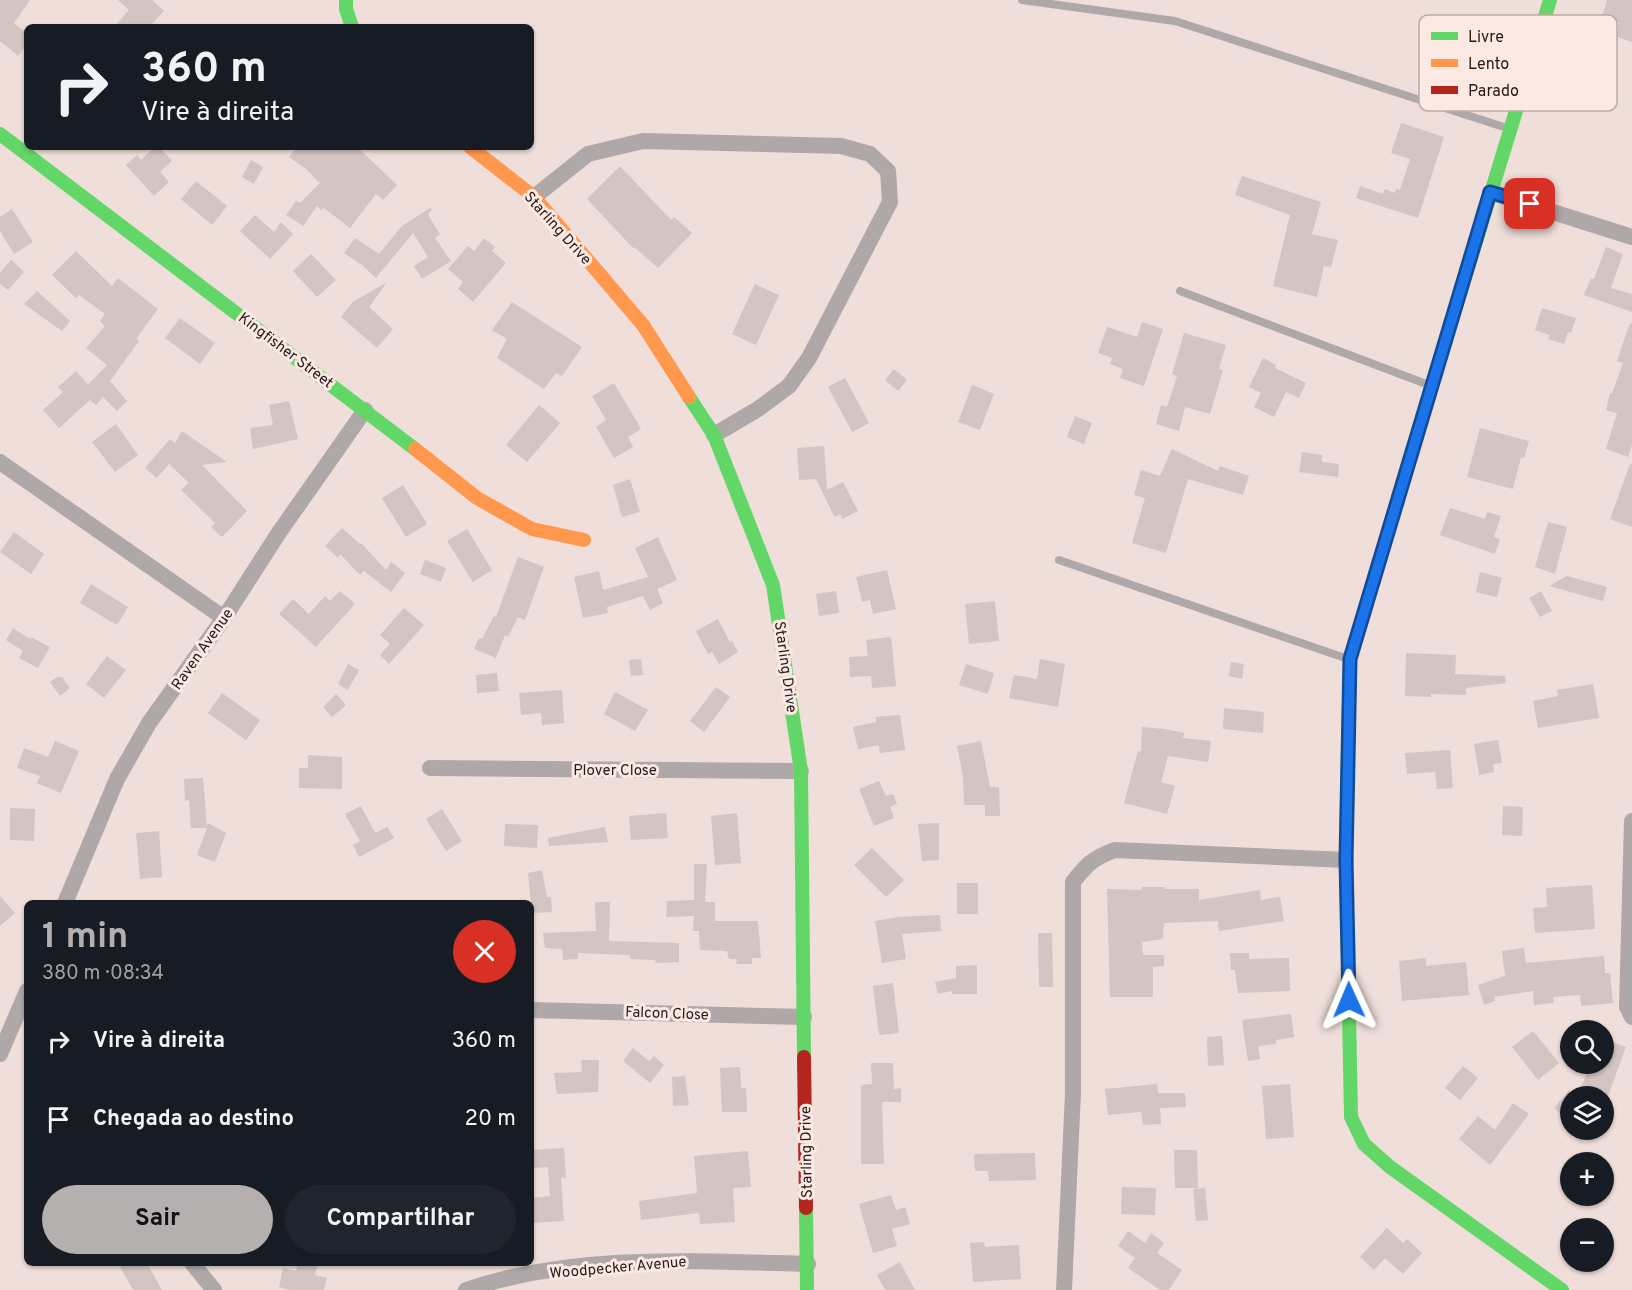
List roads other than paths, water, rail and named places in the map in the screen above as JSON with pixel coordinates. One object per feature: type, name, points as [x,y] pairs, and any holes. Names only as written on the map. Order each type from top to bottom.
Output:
[{"type":"street","points":[[346,0],[346,9],[351,24]]},
{"type":"street","points":[[1545,15],[1550,0]]},
{"type":"street","points":[[1516,111],[1350,659],[1346,860],[1351,1117],[1364,1144],[1390,1167],[1562,1290]]},
{"type":"street","name":"Kingfisher Street","points":[[0,134],[365,410],[477,498],[532,529],[584,540]]},
{"type":"street","points":[[534,197],[588,154],[643,141],[841,146],[870,153],[888,171],[890,202],[809,358],[789,386],[758,409],[714,435]]},
{"type":"street","name":"Starling Drive","points":[[474,150],[534,197],[643,325],[714,435],[773,585],[801,771],[807,1290]]},
{"type":"street","points":[[1490,192],[1632,237]]},
{"type":"street","name":"Raven Avenue","points":[[66,900],[117,779],[149,723],[224,618],[278,534],[365,410]]},
{"type":"street","points":[[0,462],[224,618]]},
{"type":"street","name":"Plover Close","points":[[430,768],[801,771]]},
{"type":"street","points":[[1632,821],[1627,1007],[1632,1017]]},
{"type":"street","points":[[1064,1290],[1073,1092],[1073,882],[1085,866],[1097,857],[1115,850],[1346,860]]},
{"type":"street","points":[[0,1054],[24,998]]},
{"type":"street","name":"Falcon Close","points":[[534,1010],[804,1017]]},
{"type":"street","name":"Woodpecker Avenue","points":[[466,1290],[494,1281],[580,1267],[663,1260],[808,1264]]},
{"type":"street","points":[[194,1266],[214,1290]]},
{"type":"lane","points":[[1022,0],[1175,21],[1419,100]]},
{"type":"lane","points":[[1454,111],[1510,129]]},
{"type":"lane","points":[[1179,291],[1431,386]]},
{"type":"lane","points":[[1059,560],[1350,659]]}]
